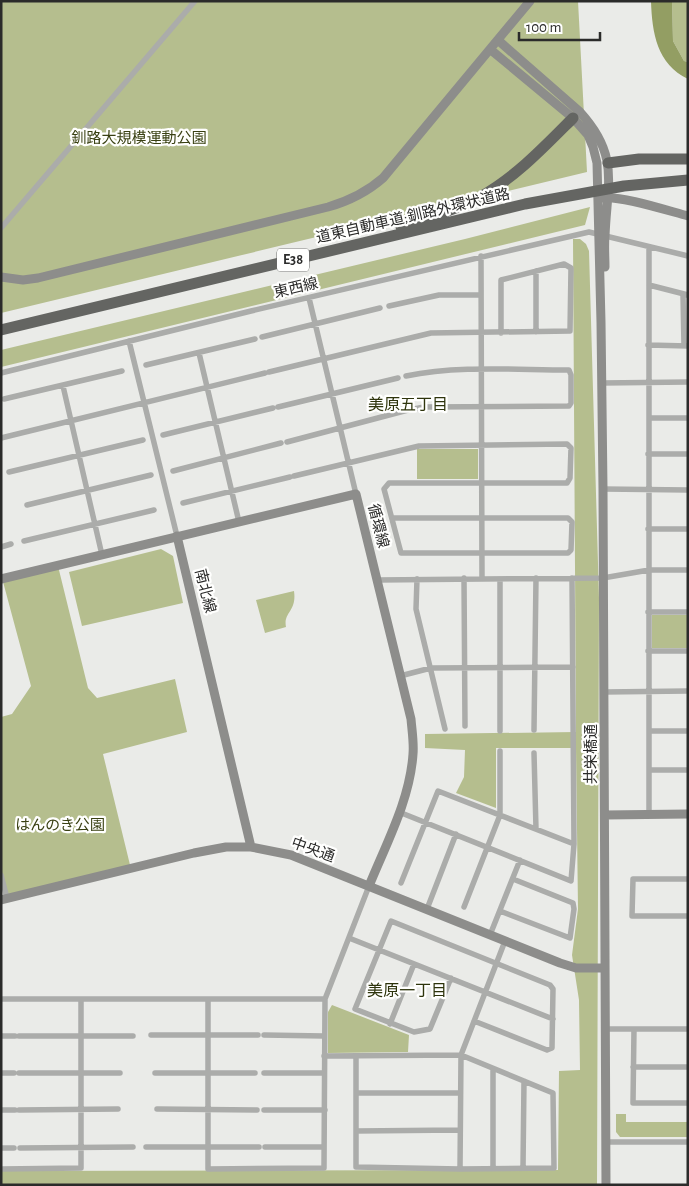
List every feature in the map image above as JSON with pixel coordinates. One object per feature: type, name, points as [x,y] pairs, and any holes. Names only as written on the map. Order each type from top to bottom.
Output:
[{"type":"highway","points":[[385,232],[446,212],[479,197],[517,172],[576,115]]},
{"type":"highway","points":[[602,163],[639,159],[688,159]]},
{"type":"highway","name":"道東自動車道;釧路外環状道路","points":[[1,326],[524,200],[624,184],[688,178]]},
{"type":"highway","name":"道東自動車道;釧路外環状道路","points":[[1,330],[585,190]]},
{"type":"street","points":[[1,228],[195,1]]},
{"type":"street","points":[[1,278],[23,280],[38,278],[328,207],[352,198],[372,187],[383,178],[530,1]]},
{"type":"street","points":[[498,41],[566,99],[576,115]]},
{"type":"street","points":[[491,50],[559,107],[592,125],[601,140],[602,163],[598,199],[601,235]]},
{"type":"street","points":[[535,86],[542,78]]},
{"type":"street","points":[[559,107],[566,99]]},
{"type":"street","points":[[601,235],[609,197],[610,175],[602,163]]},
{"type":"street","points":[[598,199],[609,197],[688,216]]},
{"type":"street","name":"東西線","points":[[1,373],[482,256],[589,232],[688,256]]},
{"type":"street","name":"共栄橋通","points":[[601,235],[604,291],[601,322],[606,1185]]},
{"type":"street","points":[[649,246],[649,814]]},
{"type":"street","points":[[482,256],[482,579]]},
{"type":"street","points":[[2,438],[431,333],[501,333],[570,331],[571,268],[564,264],[501,280],[501,333]]},
{"type":"street","points":[[536,272],[536,332]]},
{"type":"street","points":[[648,345],[686,346],[686,294],[649,285]]},
{"type":"street","points":[[389,306],[439,295],[481,296]]},
{"type":"street","points":[[309,298],[356,494]]},
{"type":"street","points":[[146,365],[380,308]]},
{"type":"street","name":"南北線","points":[[129,341],[252,847]]},
{"type":"street","points":[[199,353],[239,522]]},
{"type":"street","points":[[173,471],[411,409],[424,407],[568,406],[571,403],[571,375],[568,370],[430,371],[406,376]]},
{"type":"street","points":[[4,399],[122,371]]},
{"type":"street","points":[[163,435],[398,378]]},
{"type":"street","points":[[602,383],[688,382]]},
{"type":"street","points":[[63,386],[102,555]]},
{"type":"street","points":[[648,418],[688,418]]},
{"type":"street","points":[[9,472],[143,440]]},
{"type":"street","points":[[183,503],[419,446],[567,444],[570,448],[570,478],[567,482],[389,483],[384,489],[401,553],[568,553],[571,550],[572,522],[568,518],[392,518]]},
{"type":"street","points":[[648,454],[688,454]]},
{"type":"street","points":[[27,505],[151,475]]},
{"type":"street","points":[[603,490],[688,490]]},
{"type":"street","name":"循環線","points":[[1,579],[356,494],[411,720],[413,753],[409,784],[369,886]]},
{"type":"street","points":[[24,540],[96,525],[154,510]]},
{"type":"street","points":[[648,529],[688,529]]},
{"type":"street","points":[[1,546],[11,544]]},
{"type":"street","points":[[377,580],[603,578],[649,570],[688,570]]},
{"type":"street","points":[[464,578],[465,726]]},
{"type":"street","points":[[534,730],[536,578]]},
{"type":"street","points":[[399,812],[571,881],[574,844],[572,578]]},
{"type":"street","points":[[417,579],[416,609],[445,729]]},
{"type":"street","points":[[500,579],[500,731]]},
{"type":"street","points":[[648,612],[688,612]]},
{"type":"street","points":[[648,651],[688,651]]},
{"type":"street","points":[[400,676],[430,668],[572,667]]},
{"type":"street","points":[[604,692],[688,691]]},
{"type":"street","points":[[649,731],[688,731]]},
{"type":"street","points":[[464,907],[500,815],[500,751]]},
{"type":"street","points":[[534,753],[536,829]]},
{"type":"street","points":[[649,770],[688,770]]},
{"type":"street","points":[[401,883],[438,791],[574,844]]},
{"type":"street","points":[[605,816],[688,814]]},
{"type":"street","points":[[427,909],[456,834]]},
{"type":"street","name":"中央通","points":[[4,899],[194,853],[235,846],[252,847],[290,855],[576,968],[605,968]]},
{"type":"street","points":[[490,935],[520,860]]},
{"type":"street","points":[[1,875],[4,899]]},
{"type":"street","points":[[500,910],[570,938],[573,904],[513,879]]},
{"type":"street","points":[[688,879],[633,879],[632,916],[688,916]]},
{"type":"street","points":[[208,1000],[208,1169],[324,1168],[325,999],[369,886]]},
{"type":"street","points":[[451,978],[430,1029],[414,1032],[355,1010],[392,921],[550,985],[553,989],[552,1048],[547,1050],[474,1021]]},
{"type":"street","points":[[349,938],[553,1020]]},
{"type":"street","points":[[460,1169],[460,1056],[505,941]]},
{"type":"street","points":[[390,1024],[414,964]]},
{"type":"street","points":[[1,999],[325,999]]},
{"type":"street","points":[[1,1169],[81,1168],[80,1000]]},
{"type":"street","points":[[606,1029],[688,1029]]},
{"type":"street","points":[[634,1029],[633,1103],[688,1103]]},
{"type":"street","points":[[151,1034],[324,1036]]},
{"type":"street","points":[[1,1036],[133,1036]]},
{"type":"street","points":[[324,1056],[356,1056],[460,1056],[553,1093],[554,1168],[356,1167],[356,1056]]},
{"type":"street","points":[[633,1067],[688,1067]]},
{"type":"street","points":[[493,1069],[493,1168]]},
{"type":"street","points":[[1,1073],[120,1073]]},
{"type":"street","points":[[155,1073],[255,1073]]},
{"type":"street","points":[[264,1073],[324,1073]]},
{"type":"street","points":[[523,1168],[524,1081]]},
{"type":"street","points":[[356,1093],[460,1093]]},
{"type":"street","points":[[1,1110],[118,1109]]},
{"type":"street","points":[[157,1109],[324,1110]]},
{"type":"street","points":[[356,1131],[460,1130]]},
{"type":"street","points":[[606,1142],[688,1142]]},
{"type":"street","points":[[1,1148],[133,1147]]},
{"type":"street","points":[[146,1147],[324,1147]]},
{"type":"green space","name":"釧路大規模運動公園","points":[[1,1],[578,1],[587,172],[1,313]]},
{"type":"green space","points":[[672,1],[688,1],[688,62],[684,61],[673,41]]},
{"type":"green space","points":[[590,207],[585,225],[1,367],[1,350],[465,239]]},
{"type":"green space","points":[[573,239],[580,239],[586,244],[589,251],[599,598],[597,1185],[1,1185],[1,1171],[558,1170],[559,1071],[580,1070],[579,1000],[572,955],[578,909],[576,748],[496,748],[496,808],[456,793],[464,777],[465,750],[425,748],[425,734],[576,732]]},
{"type":"green space","points":[[417,449],[478,449],[478,479],[417,479]]},
{"type":"green space","points":[[161,549],[173,556],[183,603],[82,626],[69,572]]},
{"type":"green space","name":"はんのき公園","points":[[58,566],[88,688],[97,698],[175,679],[187,732],[103,754],[131,869],[7,898],[1,875],[1,717],[12,714],[31,686],[2,578]]},
{"type":"green space","points":[[294,591],[294,603],[286,618],[286,627],[265,633],[256,600]]},
{"type":"green space","points":[[652,615],[688,615],[688,648],[652,648]]},
{"type":"green space","points":[[332,1005],[409,1035],[408,1052],[328,1053],[328,1012]]},
{"type":"green space","points":[[616,1114],[626,1114],[626,1122],[688,1122],[688,1137],[620,1137],[616,1132]]},
{"type":"shaded area","points":[[651,1],[672,1],[673,41],[684,61],[688,62],[688,79],[669,65],[658,46],[653,25]]},
{"type":"district","name":"美原五丁目","points":[[408,405]]},
{"type":"district","name":"美原一丁目","points":[[407,991]]}]
